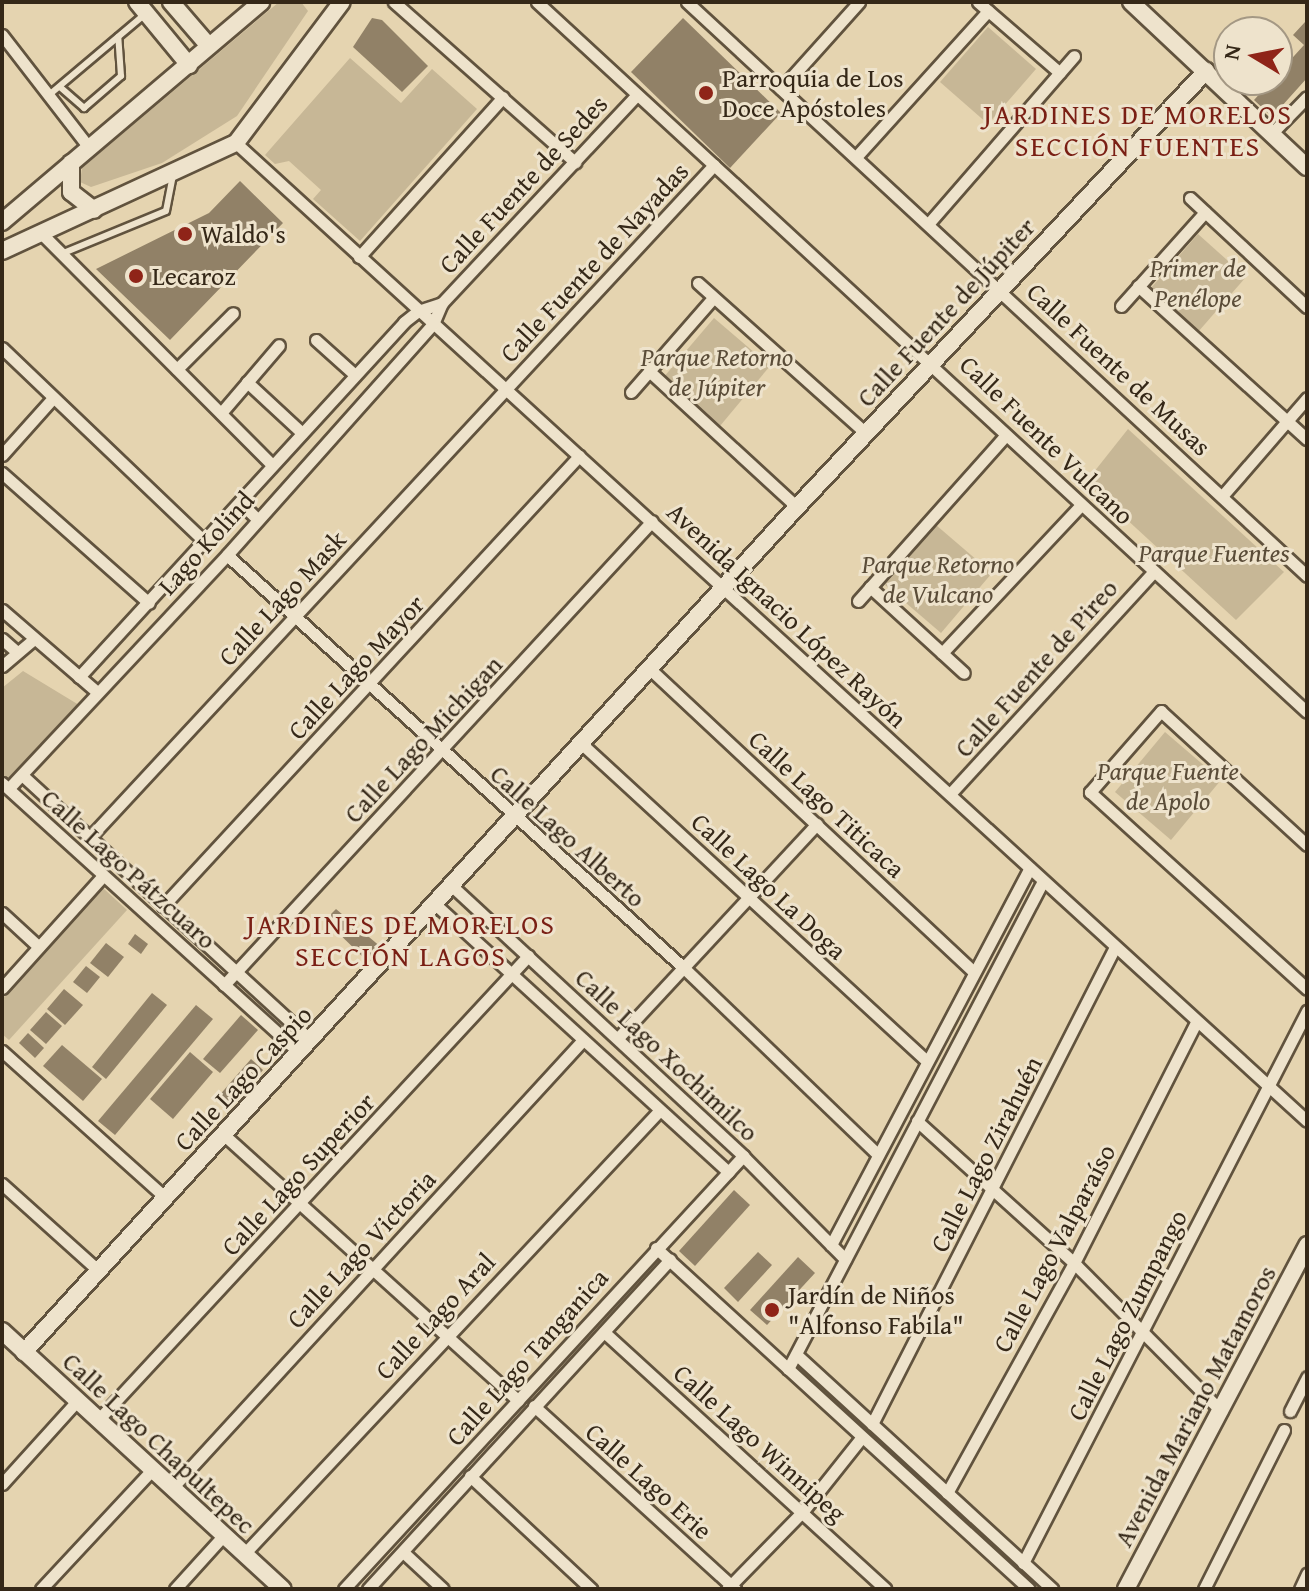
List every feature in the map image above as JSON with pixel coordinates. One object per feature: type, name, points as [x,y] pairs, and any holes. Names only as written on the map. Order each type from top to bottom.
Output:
[{"type":"street","points":[[171,2],[209,46]]},
{"type":"street","points":[[2,222],[261,2]]},
{"type":"street","points":[[318,35],[325,21],[322,2]]},
{"type":"street","points":[[2,251],[236,143],[342,2]]},
{"type":"street","points":[[394,2],[575,162]]},
{"type":"street","name":"Calle Fuente Vulcano","points":[[537,2],[636,96],[933,362],[1006,435],[1307,712]]},
{"type":"street","name":"Calle Fuente de Musas","points":[[687,2],[1307,576]]},
{"type":"street","points":[[781,89],[859,2]]},
{"type":"street","points":[[978,2],[1060,73]]},
{"type":"street","points":[[1131,2],[1307,167]]},
{"type":"street","points":[[142,8],[189,65]]},
{"type":"street","points":[[856,157],[988,11]]},
{"type":"street","points":[[2,36],[90,149]]},
{"type":"street","points":[[929,223],[1074,56]]},
{"type":"street","name":"Calle Fuente de Júpiter","points":[[724,589],[797,507],[1206,71]]},
{"type":"street","name":"Calle Fuente de Sedes","points":[[433,324],[442,303],[636,96]]},
{"type":"street","points":[[359,257],[503,97]]},
{"type":"street","points":[[1272,133],[1307,97]]},
{"type":"street","name":"Avenida Ignacio López Rayón","points":[[236,143],[1307,1121]]},
{"type":"street","points":[[71,163],[71,192],[94,210]]},
{"type":"street","name":"Calle Fuente de Nayadas","points":[[505,389],[714,165]]},
{"type":"street","points":[[1190,198],[1307,307]]},
{"type":"street","points":[[1121,306],[1205,212]]},
{"type":"street","points":[[41,233],[272,465]]},
{"type":"street","points":[[698,283],[867,434]]},
{"type":"street","points":[[1138,286],[1307,439]]},
{"type":"street","points":[[631,392],[713,298]]},
{"type":"street","name":"Calle Fuente de Sedes","points":[[418,311],[442,303]]},
{"type":"street","name":"Lago Kolind","points":[[79,677],[355,375],[418,311]]},
{"type":"street","points":[[177,369],[233,313]]},
{"type":"street","name":"Lago Kolind","points":[[5,786],[22,775],[227,555],[433,324]]},
{"type":"street","points":[[316,340],[355,375]]},
{"type":"street","points":[[221,413],[279,345]]},
{"type":"street","points":[[2,348],[205,542]]},
{"type":"street","points":[[649,371],[797,507]]},
{"type":"street","points":[[247,382],[302,433]]},
{"type":"street","name":"Calle Lago Mask","points":[[90,837],[505,389]]},
{"type":"street","points":[[2,455],[53,398]]},
{"type":"street","points":[[1223,495],[1307,398]]},
{"type":"street","points":[[858,601],[1006,435]]},
{"type":"street","name":"Calle Lago Mayor","points":[[163,906],[370,686],[579,456]]},
{"type":"street","points":[[2,473],[149,603]]},
{"type":"street","points":[[240,502],[257,519]]},
{"type":"street","points":[[942,653],[1081,505]]},
{"type":"street","name":"Calle Lago Michigan","points":[[224,985],[652,521]]},
{"type":"street","name":"Calle Lago Alberto","points":[[227,555],[441,753],[685,969],[876,1153]]},
{"type":"street","name":"Calle Fuente de Pireo","points":[[950,794],[1154,571]]},
{"type":"street","points":[[870,587],[964,673]]},
{"type":"street","name":"Calle Lago Caspio","points":[[24,1352],[724,589]]},
{"type":"street","points":[[2,610],[97,692]]},
{"type":"street","points":[[2,639],[17,652]]},
{"type":"street","points":[[2,666],[34,639]]},
{"type":"street","name":"Calle Lago Titicaca","points":[[651,670],[973,971]]},
{"type":"street","points":[[1307,845],[1161,711],[1090,792],[1307,989]]},
{"type":"street","name":"Calle Lago La Doga","points":[[583,745],[925,1059]]},
{"type":"street","name":"Calle Lago Pátzcuaro","points":[[22,775],[236,973],[304,1046]]},
{"type":"street","name":"Calle Lago Pátzcuaro","points":[[5,786],[224,985],[304,1046]]},
{"type":"street","points":[[618,1038],[817,824]]},
{"type":"street","points":[[831,1245],[925,1059],[1030,868]]},
{"type":"street","points":[[2,988],[102,877]]},
{"type":"street","points":[[788,1369],[798,1356],[845,1259],[1043,881]]},
{"type":"street","name":"Calle Lago Xochimilco","points":[[453,887],[743,1156],[845,1259]]},
{"type":"street","name":"Calle Lago Xochimilco","points":[[436,905],[728,1172]]},
{"type":"street","points":[[2,913],[39,947]]},
{"type":"street","points":[[186,951],[198,937]]},
{"type":"street","name":"Calle Lago Zirahuén","points":[[872,1424],[1115,947]]},
{"type":"street","name":"Calle Lago Superior","points":[[98,1420],[528,956]]},
{"type":"street","name":"Calle Lago Zumpango","points":[[1023,1563],[1307,1011]]},
{"type":"street","name":"Calle Lago Valparaíso","points":[[947,1493],[1074,1263],[1197,1021]]},
{"type":"street","points":[[938,1037],[955,1049]]},
{"type":"street","name":"Calle Lago Victoria","points":[[172,1488],[583,1040]]},
{"type":"street","points":[[2,1051],[165,1197]]},
{"type":"street","name":"Calle Lago Aral","points":[[244,1554],[660,1110]]},
{"type":"street","points":[[917,1121],[1074,1263],[1221,1411]]},
{"type":"street","points":[[222,1133],[518,1400]]},
{"type":"street","name":"Calle Lago Tanganica","points":[[344,1589],[743,1156]]},
{"type":"street","points":[[2,1184],[99,1271]]},
{"type":"street","name":"Avenida Mariano Matamoros","points":[[1126,1589],[1307,1245]]},
{"type":"street","points":[[656,1248],[1029,1589]]},
{"type":"street","name":"Calle Lago Tanganica","points":[[368,1589],[670,1260]]},
{"type":"street","name":"Calle Lago Winnipeg","points":[[604,1332],[885,1589]]},
{"type":"street","name":"Calle Lago Chapultepec","points":[[3,1335],[283,1589]]},
{"type":"street","points":[[798,1356],[1052,1589]]},
{"type":"street","points":[[1290,1411],[1307,1377]]},
{"type":"street","points":[[2,1484],[78,1400]]},
{"type":"street","name":"Calle Lago Erie","points":[[534,1406],[731,1588]]},
{"type":"street","points":[[1204,1589],[1284,1430]]},
{"type":"street","points":[[731,1588],[803,1511],[861,1438]]},
{"type":"street","points":[[41,1589],[152,1470]]},
{"type":"street","points":[[470,1476],[591,1589]]},
{"type":"street","points":[[175,1589],[224,1535]]},
{"type":"street","points":[[403,1552],[443,1589]]},
{"type":"street","points":[[1300,1589],[1307,1574]]},
{"type":"lane","points":[[49,95],[118,37],[142,8]]},
{"type":"lane","points":[[60,87],[79,108],[103,92],[121,76],[118,37]]},
{"type":"lane","points":[[61,254],[166,211],[174,172]]},
{"type":"green space","points":[[279,2],[301,2],[308,11],[237,116],[162,163],[91,187],[80,182],[82,168]]},
{"type":"green space","points":[[988,27],[1036,69],[988,124],[940,82]]},
{"type":"green space","points":[[350,58],[401,103],[432,69],[477,109],[360,241],[313,199],[321,190],[289,161],[275,164],[265,155]]},
{"type":"green space","name":"Primer de Penélope","points":[[1198,234],[1246,277],[1198,332],[1150,289]]},
{"type":"green space","name":"Parque Retorno de Júpiter","points":[[714,318],[770,366],[720,426],[663,378]]},
{"type":"green space","name":"Parque Fuentes","points":[[1128,429],[1284,572],[1236,620],[1086,482]]},
{"type":"green space","name":"Parque Retorno de Vulcano","points":[[936,525],[992,573],[941,633],[885,585]]},
{"type":"green space","points":[[23,671],[79,705],[10,782],[2,775],[2,688]]},
{"type":"green space","name":"Parque Fuente de Apolo","points":[[1165,732],[1221,780],[1171,840],[1115,792]]},
{"type":"green space","points":[[103,888],[127,910],[9,1040],[2,1034],[2,999]]},
{"type":"building","points":[[372,18],[382,20],[428,66],[402,92],[353,47]]},
{"type":"building","name":"Parroquia de Los Doce Apóstoles","points":[[683,18],[781,113],[730,168],[631,72]]},
{"type":"building","points":[[1305,22],[1307,78],[1293,94],[1293,57],[1304,45],[1293,35]]},
{"type":"building","points":[[1258,96],[1291,96],[1272,117],[1254,100]]},
{"type":"building","points":[[240,181],[283,223],[170,340],[96,269],[209,213]]},
{"type":"building","points":[[336,909],[382,948],[369,963],[325,920]]},
{"type":"building","points":[[135,934],[148,944],[141,954],[128,944]]},
{"type":"building","points":[[106,943],[124,957],[108,977],[90,963]]},
{"type":"building","points":[[86,966],[100,977],[87,993],[73,982]]},
{"type":"building","points":[[64,989],[83,1005],[65,1025],[47,1009]]},
{"type":"building","points":[[152,993],[167,1005],[106,1079],[92,1067]]},
{"type":"building","points":[[196,1005],[213,1019],[115,1135],[98,1121]]},
{"type":"building","points":[[46,1012],[62,1026],[46,1044],[30,1030]]},
{"type":"building","points":[[241,1015],[258,1030],[220,1073],[203,1059]]},
{"type":"building","points":[[28,1033],[44,1048],[35,1058],[19,1043]]},
{"type":"building","points":[[62,1045],[102,1079],[83,1101],[43,1066]]},
{"type":"building","points":[[190,1052],[213,1072],[173,1119],[150,1099]]},
{"type":"building","points":[[251,1059],[263,1070],[230,1109],[217,1098]]},
{"type":"building","points":[[734,1190],[750,1205],[695,1266],[679,1251]]},
{"type":"building","points":[[758,1252],[772,1265],[738,1302],[724,1288]]},
{"type":"building","points":[[798,1257],[815,1273],[767,1325],[750,1310]]},
{"type":"place","name":"Parroquia de Los Doce Apóstoles","points":[[706,93]]},
{"type":"place","name":"Waldo's","points":[[185,234]]},
{"type":"place","name":"Lecaroz","points":[[136,276]]},
{"type":"place","name":"Jardín de Niños \"Alfonso Fabila\"","points":[[772,1310]]},
{"type":"district","name":"JARDINES DE MORELOS SECCIÓN FUENTES","points":[[1138,130]]},
{"type":"district","name":"JARDINES DE MORELOS SECCIÓN LAGOS","points":[[401,940]]}]
